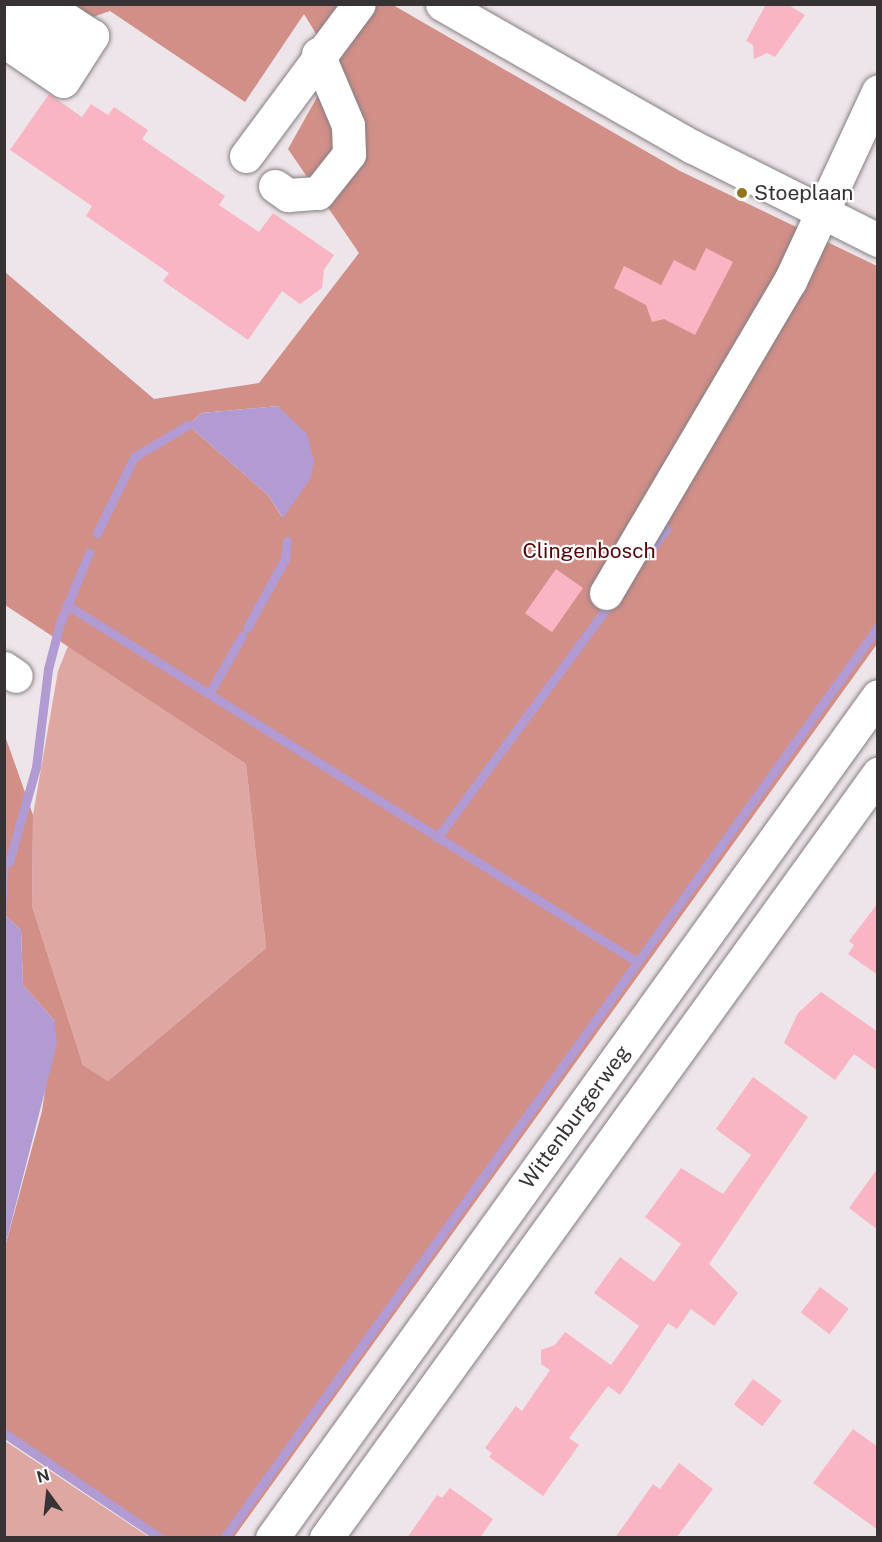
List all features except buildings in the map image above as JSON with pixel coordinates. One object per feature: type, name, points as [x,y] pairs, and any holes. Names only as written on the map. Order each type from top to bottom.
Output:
[{"type":"street","points":[[4,41],[63,81],[92,36],[43,4]]},
{"type":"street","points":[[246,156],[318,54],[359,4]]},
{"type":"street","points":[[442,4],[562,75],[870,241]]},
{"type":"street","points":[[4,8],[68,51]]},
{"type":"street","points":[[275,186],[288,195],[318,193],[349,154],[348,125],[318,54]]},
{"type":"street","points":[[606,593],[790,281],[878,91]]},
{"type":"street","name":"Wittenburgerweg","points":[[272,1538],[878,696]]},
{"type":"street","points":[[326,1538],[878,774]]},
{"type":"shaded area","points":[[278,406],[307,434],[314,461],[311,478],[283,518],[268,495],[188,425],[202,413]]},
{"type":"shaded area","points":[[68,646],[246,764],[266,948],[108,1081],[83,1065],[32,906],[33,815],[58,671]]},
{"type":"shaded area","points":[[9,862],[6,916],[21,930],[23,985],[55,1021],[57,1044],[5,1247],[4,871]]},
{"type":"shaded area","points":[[5,1441],[149,1537],[5,1537]]},
{"type":"green space","name":"Clingenbosch","points":[[71,5],[393,5],[680,171],[877,266],[877,644],[234,1537],[160,1537],[5,1433],[5,1247],[42,1111],[55,1021],[23,985],[21,930],[6,916],[4,733],[33,815],[32,906],[83,1065],[108,1081],[266,948],[246,764],[5,605],[5,272],[154,399],[259,383],[359,253],[288,149],[335,65],[304,14],[245,102],[110,11],[93,17]],"holes":[[[278,406],[297,430],[282,517],[268,495],[188,425],[202,413]]]},
{"type":"waterway","points":[[97,533],[134,457],[188,425]]},
{"type":"waterway","points":[[646,556],[666,529]]},
{"type":"waterway","points":[[247,628],[285,559],[287,541]]},
{"type":"waterway","points":[[9,862],[36,767],[48,669],[60,623],[89,553]]},
{"type":"waterway","points":[[437,838],[612,601]]},
{"type":"waterway","points":[[67,605],[634,960]]},
{"type":"waterway","points":[[224,1538],[878,627]]},
{"type":"waterway","points":[[209,694],[242,636]]},
{"type":"waterway","points":[[4,1433],[160,1538]]},
{"type":"place","name":"Stoeplaan","points":[[742,193]]}]
